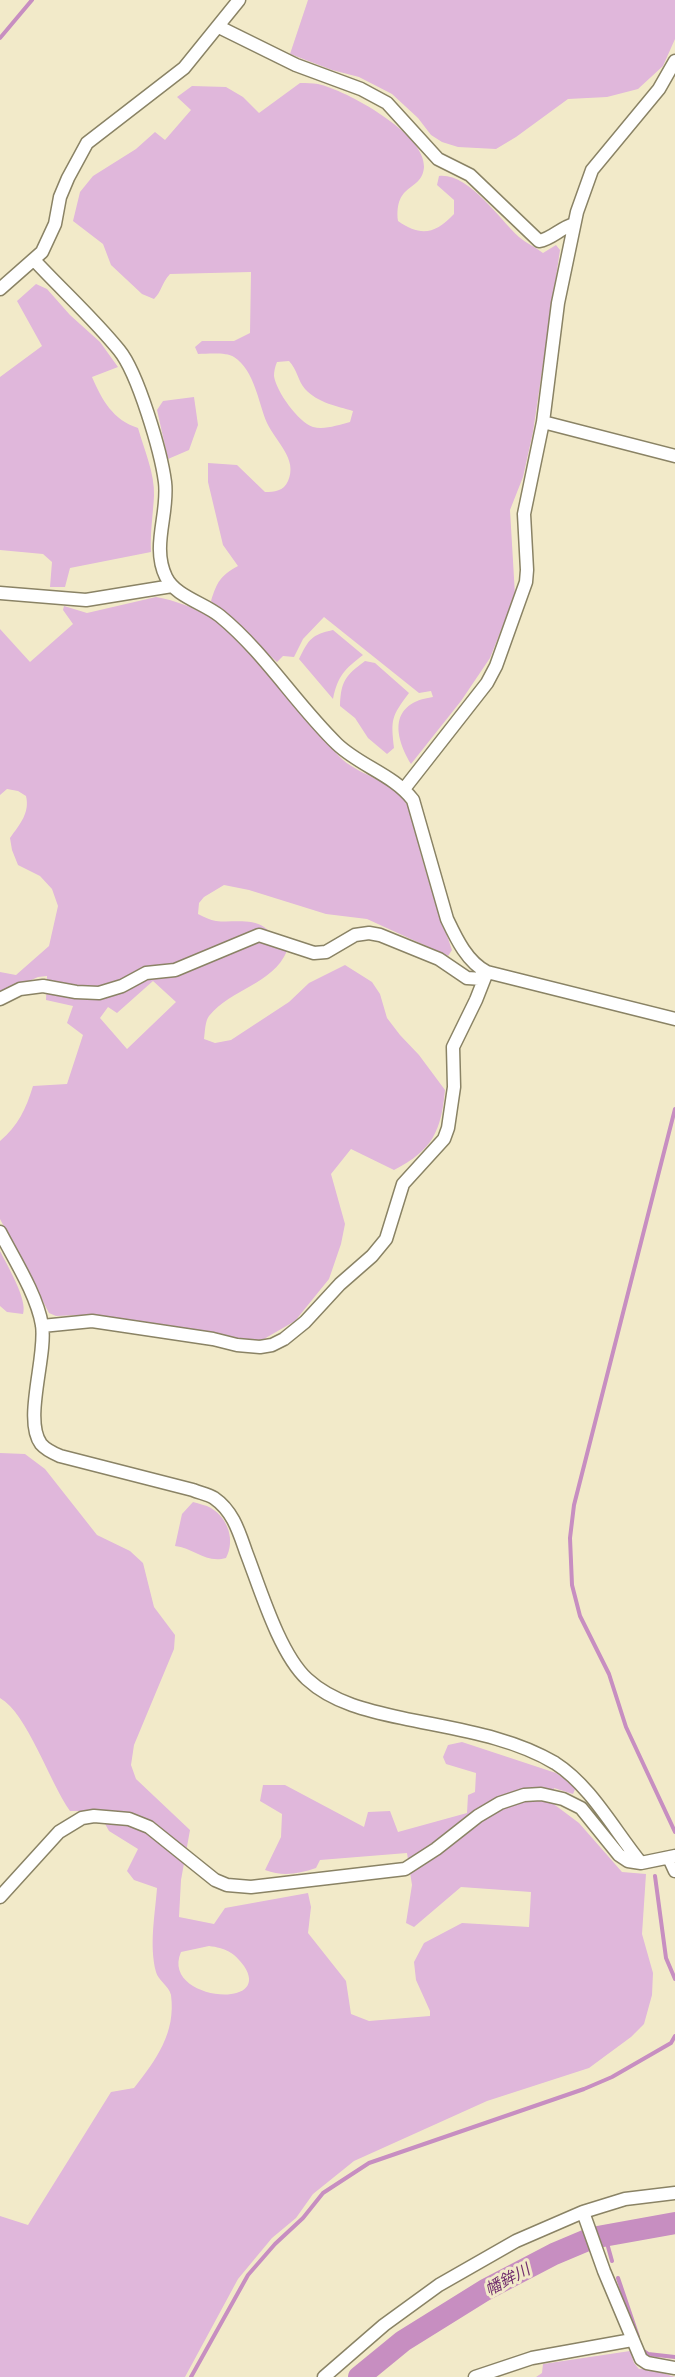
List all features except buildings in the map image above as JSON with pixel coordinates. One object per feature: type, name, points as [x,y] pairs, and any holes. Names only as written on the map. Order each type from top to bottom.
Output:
[{"type":"street","points":[[0,289],[42,252],[50,237],[68,178],[87,143],[184,68],[239,0]]},
{"type":"street","points":[[219,27],[296,65],[361,89],[387,103],[438,159],[470,175],[539,241],[545,240],[562,228],[574,225]]},
{"type":"street","points":[[404,789],[487,683],[496,666],[526,582],[524,514],[543,422],[558,303],[574,225],[592,170],[660,89],[675,61]]},
{"type":"street","points":[[34,261],[120,351],[139,386],[165,482],[159,549],[166,577],[172,586],[218,614],[246,638],[337,744],[358,761],[404,789],[413,800],[447,919],[467,954],[485,975]]},
{"type":"street","points":[[543,422],[675,456]]},
{"type":"street","points":[[0,593],[86,600],[172,586]]},
{"type":"street","points":[[0,999],[20,989],[43,986],[76,992],[99,993],[122,986],[146,973],[176,970],[259,935],[314,953],[326,952],[355,935],[369,933],[380,935],[439,959],[467,978],[485,975],[675,1019]]},
{"type":"street","points":[[42,1326],[92,1321],[260,1347],[272,1345],[284,1339],[305,1322],[340,1284],[372,1256],[386,1239],[403,1184],[444,1138],[448,1128],[455,1077],[453,1047],[476,1000],[485,975]]},
{"type":"street","points":[[0,1232],[36,1306],[42,1326],[34,1417],[39,1442],[46,1449],[60,1456],[193,1490],[213,1498],[235,1522],[286,1650],[305,1677],[313,1684],[332,1696],[364,1709],[494,1739],[524,1749],[554,1763],[573,1777],[589,1795],[641,1863]]},
{"type":"street","points":[[0,1897],[59,1832],[82,1818],[94,1816],[129,1819],[150,1827],[215,1880],[227,1885],[251,1887],[405,1869],[436,1849],[478,1816],[500,1803],[524,1795],[542,1794],[563,1798],[581,1808],[619,1855],[628,1861],[641,1863],[672,1857],[675,1871]]},
{"type":"street","points":[[324,2377],[384,2325],[439,2285],[516,2241],[625,2199],[675,2193]]},
{"type":"street","points":[[584,2214],[641,2359],[647,2363],[675,2368]]},
{"type":"street","points":[[475,2377],[532,2358],[632,2340]]},
{"type":"shaded area","points":[[308,0],[675,0],[675,39],[663,66],[638,89],[607,97],[568,99],[496,149],[458,147],[442,142],[431,135],[418,118],[392,94],[359,77],[332,70],[290,54]]},
{"type":"shaded area","points":[[300,83],[318,84],[347,95],[382,115],[399,128],[421,154],[424,167],[422,175],[400,200],[398,221],[414,229],[428,231],[447,221],[454,214],[454,200],[437,185],[439,176],[450,177],[472,189],[519,237],[543,253],[556,245],[560,250],[533,432],[523,477],[510,510],[515,595],[490,658],[461,701],[411,764],[401,742],[399,721],[402,713],[409,706],[419,700],[433,697],[431,691],[419,693],[324,617],[303,639],[294,657],[283,656],[277,662],[211,601],[220,580],[238,566],[223,545],[208,482],[208,463],[237,465],[265,492],[284,487],[290,473],[288,458],[267,423],[247,370],[231,355],[198,354],[195,347],[202,341],[234,341],[250,333],[251,272],[170,274],[154,299],[142,294],[111,265],[103,244],[73,221],[80,192],[93,176],[136,149],[155,132],[165,140],[191,110],[177,97],[192,86],[226,87],[243,97],[259,113]],"holes":[[[289,361],[303,386],[310,394],[353,411],[350,422],[318,428],[301,419],[283,397],[274,376],[277,362]]]},
{"type":"shaded area","points":[[36,284],[47,289],[70,315],[100,342],[118,367],[92,377],[109,408],[122,420],[138,428],[154,488],[151,552],[70,568],[65,587],[50,587],[52,562],[43,554],[0,550],[0,377],[42,346],[17,301]]},
{"type":"shaded area","points":[[194,397],[198,425],[189,450],[168,459],[157,410],[163,401]]},
{"type":"shaded area","points":[[156,597],[184,605],[208,616],[230,631],[266,668],[340,757],[351,766],[393,789],[406,803],[414,822],[424,867],[452,950],[448,956],[367,919],[326,914],[249,890],[224,885],[204,897],[199,903],[198,914],[209,919],[259,924],[287,951],[272,971],[228,999],[209,1016],[204,1039],[215,1043],[231,1040],[289,1002],[309,983],[345,965],[372,982],[380,994],[387,1018],[445,1090],[441,1117],[433,1138],[418,1155],[394,1170],[351,1149],[331,1174],[345,1224],[329,1279],[295,1321],[257,1343],[209,1332],[79,1315],[56,1316],[49,1313],[0,1219],[0,1141],[21,1116],[33,1086],[67,1084],[83,1035],[67,1023],[73,1006],[46,1000],[47,976],[38,977],[0,994],[0,972],[16,975],[49,946],[58,906],[52,889],[40,876],[18,865],[12,850],[10,838],[21,823],[27,808],[26,796],[18,791],[7,789],[0,795],[0,629],[30,662],[73,624],[63,610],[64,606],[87,613]],"holes":[[[153,981],[176,1002],[127,1049],[100,1018],[108,1007],[117,1013]]]},
{"type":"shaded area","points":[[333,630],[363,655],[343,673],[333,699],[299,659],[312,639]]},
{"type":"shaded area","points":[[365,661],[375,663],[409,693],[396,713],[393,731],[394,748],[387,754],[368,738],[355,718],[340,706],[345,680]]},
{"type":"shaded area","points":[[0,1251],[20,1292],[24,1308],[23,1314],[7,1312],[0,1306]]},
{"type":"shaded area","points":[[0,1453],[25,1454],[45,1469],[97,1535],[130,1551],[143,1563],[154,1607],[175,1635],[174,1649],[134,1745],[131,1765],[136,1779],[190,1830],[181,1880],[179,1917],[214,1924],[225,1908],[308,1893],[311,1907],[308,1933],[346,1981],[351,2014],[369,2021],[430,2016],[430,2011],[416,1980],[414,1962],[424,1943],[462,1923],[529,1927],[531,1892],[461,1887],[414,1927],[406,1923],[412,1885],[407,1853],[320,1860],[316,1868],[290,1874],[265,1870],[281,1837],[282,1814],[260,1801],[263,1785],[285,1785],[364,1827],[368,1812],[390,1811],[398,1832],[467,1813],[468,1795],[475,1792],[476,1773],[446,1764],[443,1757],[448,1745],[462,1742],[556,1773],[576,1787],[573,1794],[554,1788],[551,1802],[579,1823],[622,1872],[646,1874],[642,1934],[653,1973],[652,1995],[644,2024],[631,2037],[589,2068],[487,2101],[354,2161],[313,2194],[296,2218],[272,2238],[238,2279],[185,2377],[0,2377],[0,2216],[28,2225],[111,2092],[134,2088],[150,2067],[163,2045],[172,2009],[170,1992],[157,1975],[154,1962],[153,1930],[157,1888],[134,1880],[127,1871],[138,1849],[109,1831],[98,1811],[70,1811],[20,1718],[0,1698]],"holes":[[[209,1946],[237,1957],[244,1966],[249,1980],[244,1990],[232,1994],[216,1994],[186,1981],[179,1968],[181,1952]]]},
{"type":"shaded area","points":[[193,1502],[211,1508],[226,1524],[230,1545],[226,1558],[212,1559],[175,1546],[182,1514]]},
{"type":"shaded area","points":[[630,2351],[639,2369],[647,2368],[675,2377],[536,2377],[542,2373],[543,2364]]},
{"type":"waterway","points":[[0,38],[32,0]]},
{"type":"waterway","points":[[675,1109],[574,1505],[570,1538],[572,1585],[580,1616],[609,1674],[626,1727],[675,1832]]},
{"type":"waterway","points":[[655,1876],[666,1958],[675,1979]]},
{"type":"waterway","points":[[191,2377],[248,2275],[275,2244],[303,2218],[323,2193],[369,2163],[584,2089],[612,2077],[671,2043],[675,2036]]},
{"type":"waterway","name":"幡鉾川","points":[[359,2377],[403,2341],[485,2290],[554,2254],[592,2238],[675,2223]]},
{"type":"waterway","points":[[605,2236],[612,2261]]},
{"type":"waterway","points":[[618,2278],[638,2337]]},
{"type":"waterway","points":[[642,2350],[648,2354],[675,2357]]}]
